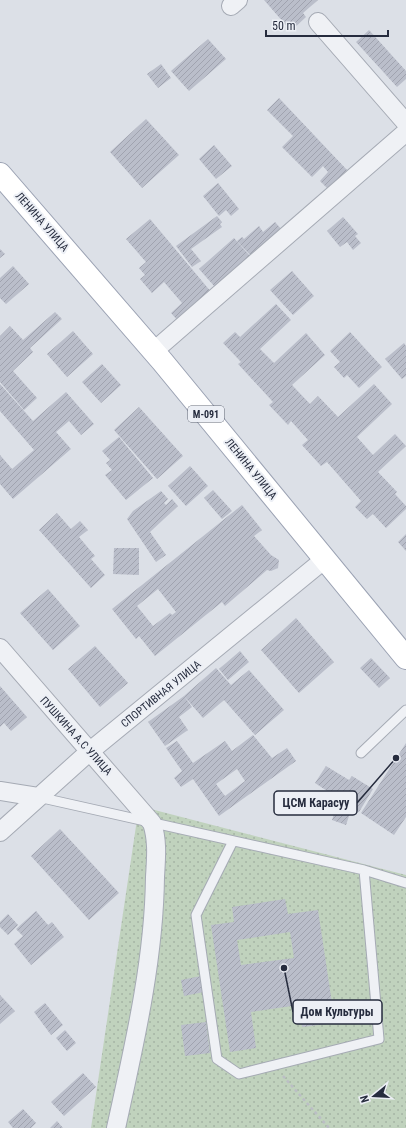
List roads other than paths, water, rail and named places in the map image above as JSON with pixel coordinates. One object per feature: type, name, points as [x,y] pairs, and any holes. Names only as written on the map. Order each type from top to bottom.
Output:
[{"type":"main road","name":"ЛЕНИНА УЛИЦА","points":[[0,174],[154,351],[406,658]]},
{"type":"street","points":[[318,22],[406,123]]},
{"type":"street","points":[[154,351],[406,132]]},
{"type":"street","name":"СПОРТИВНАЯ УЛИЦА","points":[[0,832],[89,752],[325,559]]},
{"type":"street","name":"ПУШКИНА А.С УЛИЦА","points":[[0,648],[152,823]]},
{"type":"street","points":[[0,791],[38,798]]},
{"type":"street","points":[[116,1128],[128,1074],[146,974],[155,900],[156,836],[152,823]]},
{"type":"lane","points":[[361,753],[406,710]]},
{"type":"lane","points":[[38,798],[364,870],[406,883]]},
{"type":"lane","points":[[233,841],[196,915],[217,1059],[239,1074],[272,1064],[379,1039],[364,870]]},
{"type":"place","name":"ЦСМ Карасуу","points":[[396,758]]},
{"type":"place","name":"Дом Культуры","points":[[284,968]]}]
